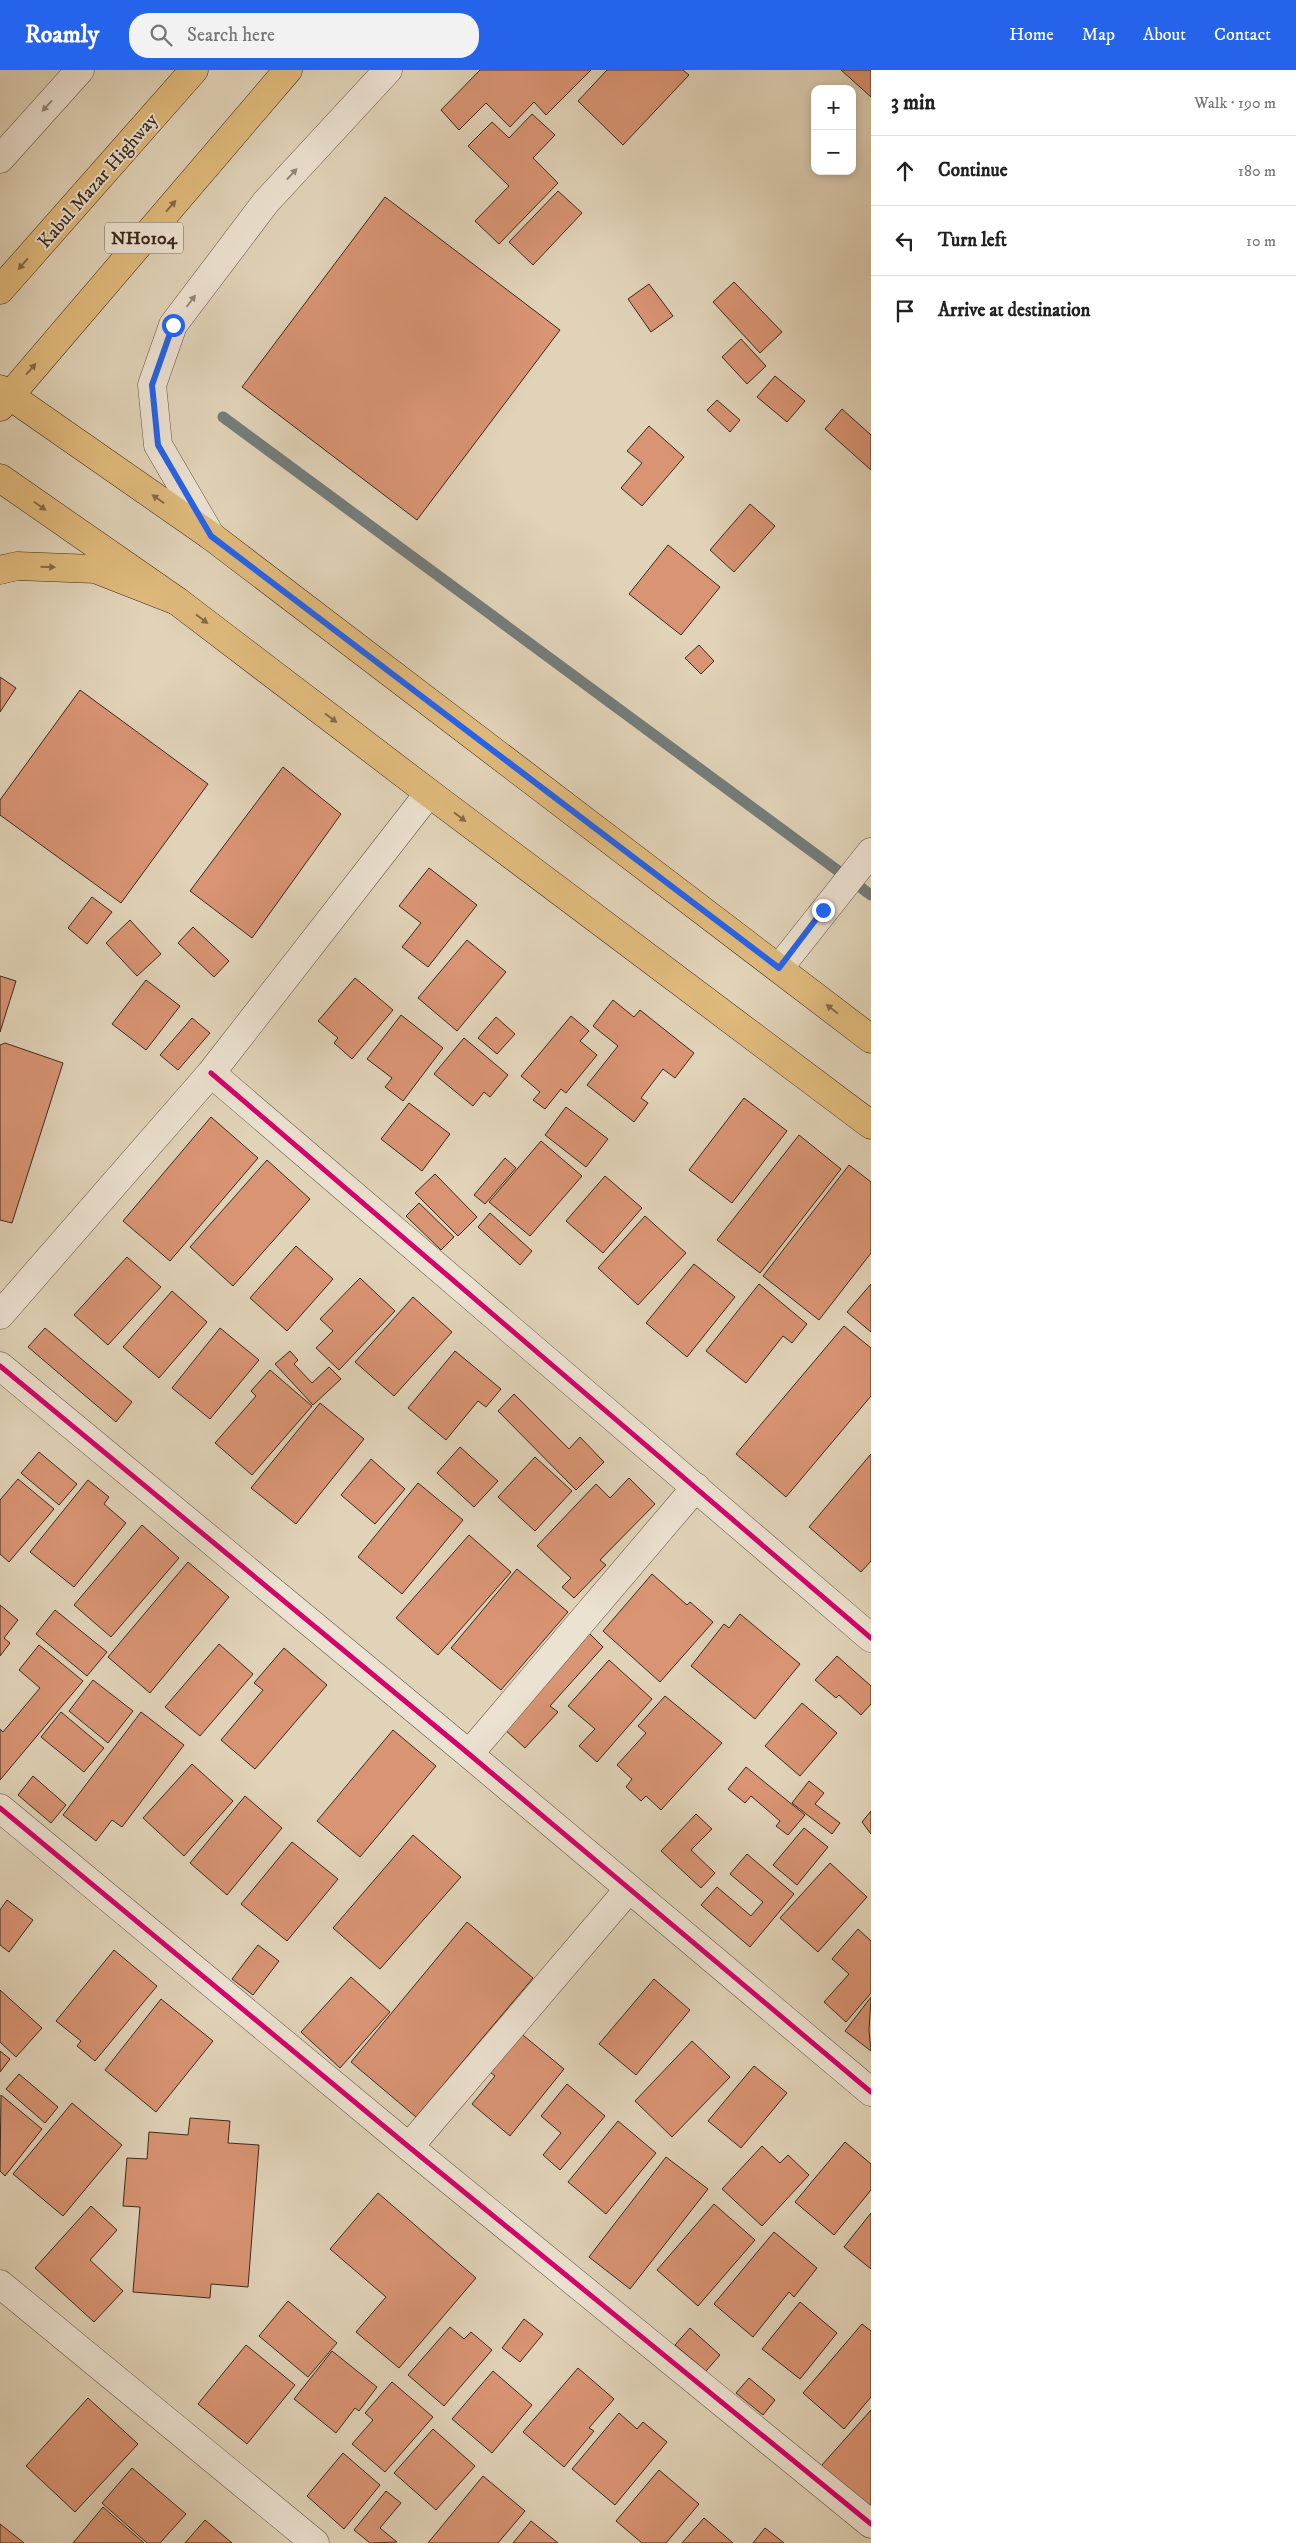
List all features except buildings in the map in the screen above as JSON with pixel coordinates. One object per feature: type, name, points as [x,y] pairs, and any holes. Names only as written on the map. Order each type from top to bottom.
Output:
[{"type":"main road","name":"Kabul Mazar Highway","points":[[0,290],[194,70]]},
{"type":"main road","name":"NH0104","points":[[3,397],[288,70]]},
{"type":"main road","points":[[3,397],[211,536],[871,1039]]},
{"type":"main road","points":[[0,478],[177,601],[428,793],[871,1125]]},
{"type":"main road","points":[[0,570],[17,566],[95,569],[177,601]]},
{"type":"street","points":[[0,159],[80,70]]},
{"type":"street","points":[[211,536],[158,445],[152,385],[173,325],[266,202],[388,70]]},
{"type":"street","points":[[0,1314],[211,1073],[428,793]]},
{"type":"street","points":[[779,968],[823,910],[871,852]]},
{"type":"street","points":[[211,1073],[871,1638]]},
{"type":"street","points":[[0,1366],[469,1754],[628,1890],[871,2092]]},
{"type":"street","points":[[469,1754],[696,1487]]},
{"type":"street","points":[[0,1808],[409,2147],[871,2524]]},
{"type":"street","points":[[409,2147],[628,1890]]},
{"type":"street","points":[[0,2284],[315,2543]]},
{"type":"waterway","points":[[223,417],[871,895]]},
{"type":"cycle path","points":[[211,1073],[871,1638]]},
{"type":"cycle path","points":[[0,1366],[469,1754],[871,2092]]},
{"type":"cycle path","points":[[0,1808],[409,2147],[871,2524]]},
{"type":"route","points":[[173,325],[152,385],[158,445],[211,536],[779,968],[823,910]]}]
